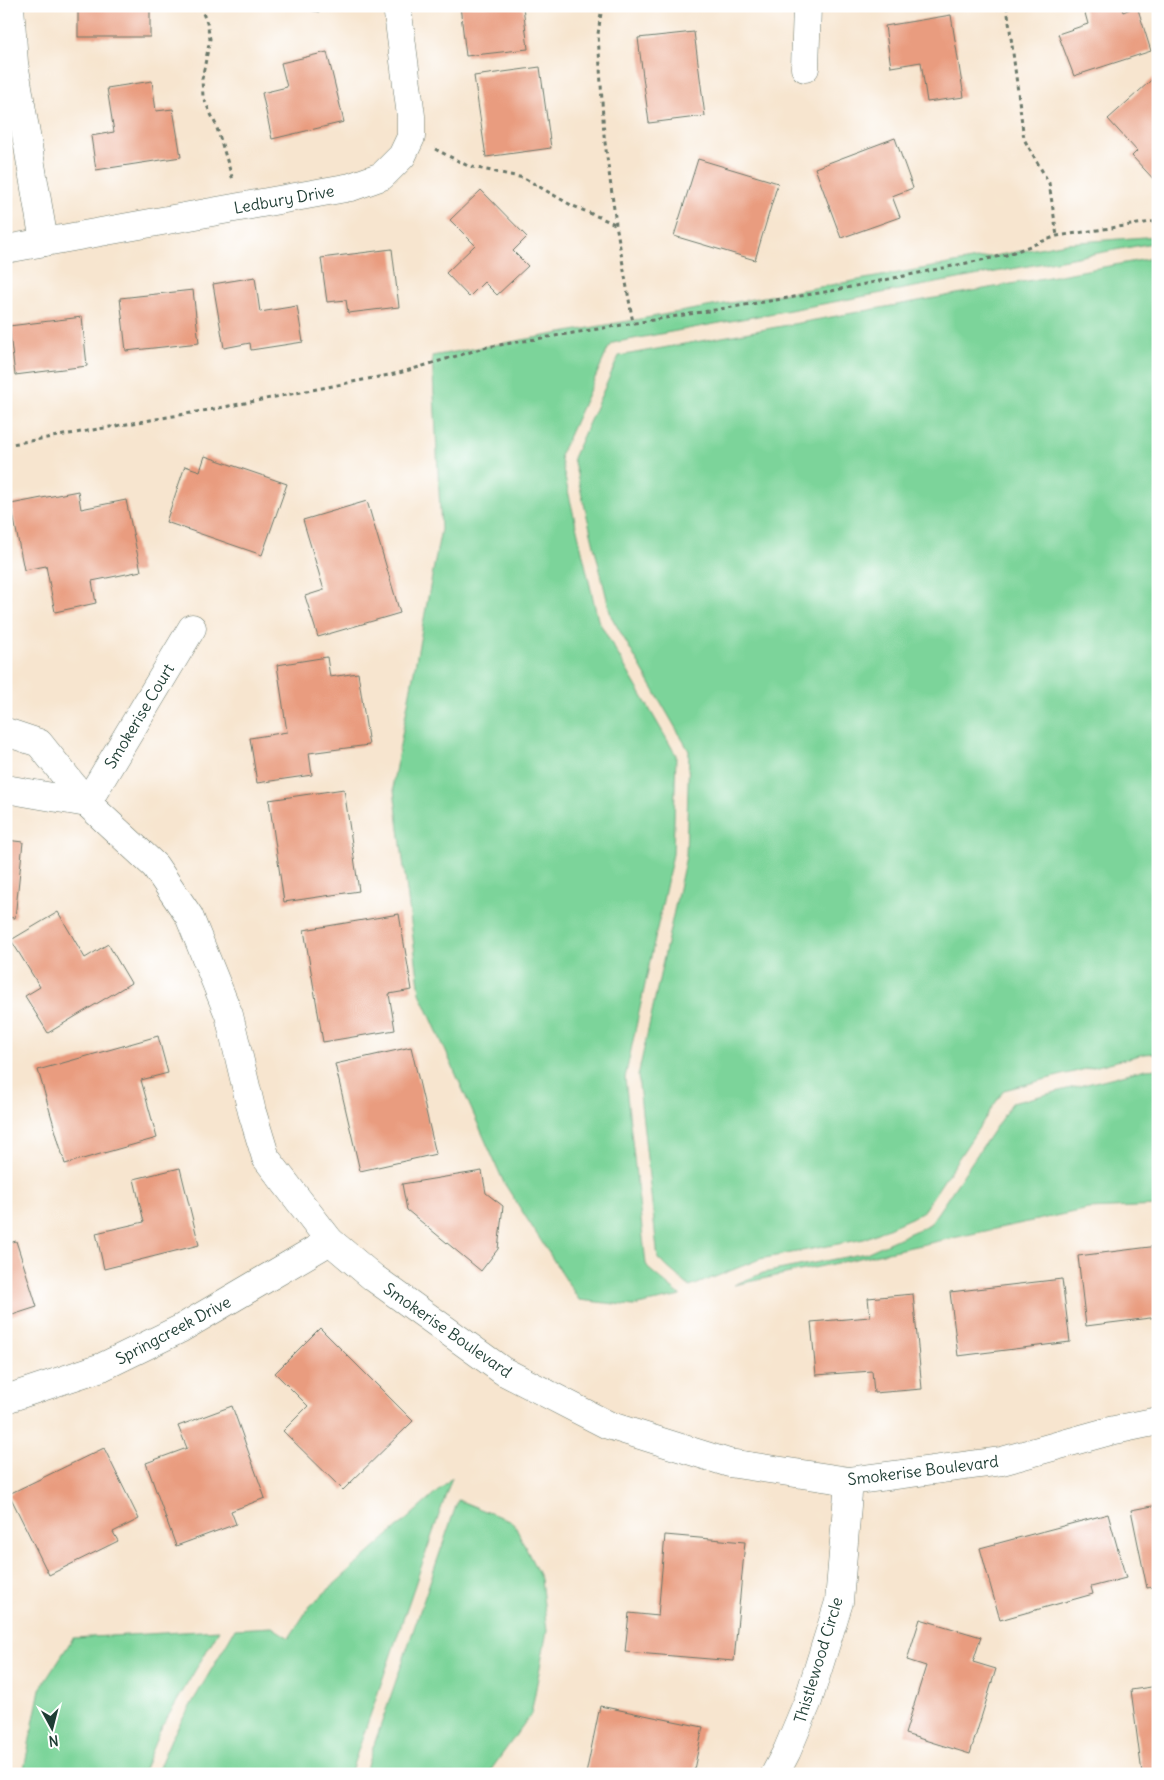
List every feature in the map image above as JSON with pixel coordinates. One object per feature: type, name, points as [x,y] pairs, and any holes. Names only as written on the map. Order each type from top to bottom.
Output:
[{"type":"street","points":[[10,6],[14,62],[44,242]]},
{"type":"street","name":"Ledbury Drive","points":[[6,249],[351,187],[382,176],[402,156],[411,137],[411,116],[397,6]]},
{"type":"street","points":[[806,6],[806,68]]},
{"type":"street","name":"Smokerise Court","points":[[87,803],[192,628]]},
{"type":"street","name":"Smokerise Boulevard","points":[[6,732],[39,743],[87,803],[155,866],[189,916],[229,1015],[252,1112],[266,1158],[330,1241],[374,1278],[503,1371],[608,1425],[729,1463],[850,1481],[1002,1461],[1110,1431],[1158,1421]]},
{"type":"street","points":[[6,789],[87,803]]},
{"type":"street","name":"Springcreek Drive","points":[[6,1399],[102,1367],[180,1329],[330,1241]]},
{"type":"street","name":"Thistlewood Circle","points":[[774,1774],[808,1702],[839,1602],[850,1481]]},
{"type":"path","points":[[200,6],[207,23],[210,39],[202,79],[203,97],[216,125],[242,207]]},
{"type":"path","points":[[602,6],[598,34],[604,126],[616,224],[633,323]]},
{"type":"path","points":[[1007,6],[1024,139],[1049,183],[1057,236]]},
{"type":"path","points":[[411,137],[468,166],[524,178],[571,205],[616,224]]},
{"type":"path","points":[[6,445],[224,407],[399,373],[487,347],[831,291],[1006,255],[1057,236],[1158,221]]},
{"type":"green space","points":[[1158,236],[1158,242],[617,342],[613,343],[608,349],[560,456],[598,620],[676,755],[673,854],[625,1078],[646,1264],[650,1270],[681,1296],[633,1306],[579,1300],[504,1183],[420,993],[393,782],[441,529],[432,356],[1067,243]]},
{"type":"green space","points":[[1158,257],[1158,1053],[1144,1054],[1004,1090],[922,1213],[864,1239],[760,1259],[690,1287],[658,1259],[638,1076],[686,856],[689,751],[611,616],[573,458],[619,356]]},
{"type":"green space","points":[[1158,1068],[1158,1206],[1088,1209],[734,1285],[763,1273],[866,1253],[930,1224],[1012,1103],[1146,1069]]},
{"type":"green space","points":[[452,1477],[350,1774],[156,1774],[171,1739],[235,1629],[272,1627],[289,1638],[310,1606]]},
{"type":"green space","points":[[458,1500],[513,1522],[541,1579],[547,1631],[531,1714],[488,1774],[364,1774]]},
{"type":"green space","points":[[219,1630],[160,1730],[142,1774],[23,1774],[40,1689],[73,1638]]},
{"type":"building","points":[[78,6],[150,6],[150,37],[78,37]]},
{"type":"building","points":[[287,6],[321,6],[320,12]]},
{"type":"building","points":[[460,6],[523,6],[528,49],[466,56]]},
{"type":"building","points":[[1083,6],[1121,6],[1123,12],[1137,6],[1151,51],[1074,76],[1058,34],[1088,24]]},
{"type":"building","points":[[951,15],[964,97],[927,102],[921,62],[891,67],[885,26]]},
{"type":"building","points":[[694,32],[705,116],[649,123],[638,38]]},
{"type":"building","points":[[327,52],[344,122],[272,139],[262,93],[287,87],[281,63]]},
{"type":"building","points":[[540,67],[551,148],[486,157],[474,76]]},
{"type":"building","points":[[1158,74],[1158,184],[1132,156],[1137,151],[1108,119]]},
{"type":"building","points":[[152,81],[156,111],[173,109],[181,157],[96,170],[91,136],[114,132],[107,88]]},
{"type":"building","points":[[895,138],[913,188],[892,196],[900,217],[841,238],[815,168]]},
{"type":"building","points":[[698,159],[778,183],[755,260],[674,236]]},
{"type":"building","points":[[481,190],[527,237],[513,251],[528,266],[497,295],[484,282],[469,297],[446,273],[475,245],[450,220]]},
{"type":"building","points":[[392,249],[399,307],[348,313],[346,300],[327,302],[321,258]]},
{"type":"building","points":[[255,277],[260,312],[297,306],[303,342],[251,350],[250,343],[224,348],[213,284]]},
{"type":"building","points":[[193,290],[199,343],[126,351],[120,298]]},
{"type":"building","points":[[82,317],[87,366],[15,375],[9,326]]},
{"type":"building","points":[[205,456],[287,484],[262,555],[166,522],[185,466],[200,471]]},
{"type":"building","points":[[78,491],[81,509],[126,500],[141,571],[92,581],[96,603],[55,612],[46,566],[24,570],[11,504]]},
{"type":"building","points":[[367,501],[400,613],[318,637],[305,596],[324,590],[303,520]]},
{"type":"building","points":[[327,657],[330,677],[358,673],[369,745],[309,753],[312,775],[257,783],[250,738],[287,732],[277,665]]},
{"type":"building","points":[[344,789],[359,891],[284,902],[269,800]]},
{"type":"building","points":[[6,840],[23,842],[15,918],[6,917]]},
{"type":"building","points":[[58,912],[85,958],[108,944],[131,983],[48,1033],[25,996],[40,987],[11,940]]},
{"type":"building","points":[[399,914],[412,990],[389,994],[395,1030],[323,1042],[304,930]]},
{"type":"building","points":[[158,1036],[168,1073],[141,1080],[157,1138],[65,1164],[38,1070]]},
{"type":"building","points":[[411,1047],[436,1154],[360,1171],[335,1064]]},
{"type":"building","points":[[180,1168],[199,1245],[104,1269],[96,1233],[144,1222],[134,1179]]},
{"type":"building","points":[[482,1171],[486,1193],[503,1206],[498,1249],[481,1271],[407,1210],[402,1184]]},
{"type":"building","points":[[16,1241],[37,1307],[6,1317],[6,1244]]},
{"type":"building","points":[[1158,1246],[1158,1317],[1086,1326],[1078,1256]]},
{"type":"building","points":[[1062,1279],[1070,1342],[958,1356],[950,1292]]},
{"type":"building","points":[[913,1294],[922,1389],[874,1393],[872,1371],[816,1375],[811,1322],[870,1317],[868,1298]]},
{"type":"building","points":[[320,1328],[413,1421],[343,1490],[283,1431],[308,1406],[275,1373]]},
{"type":"building","points":[[232,1406],[265,1498],[231,1511],[236,1524],[176,1546],[146,1463],[187,1448],[178,1426]]},
{"type":"building","points":[[104,1448],[139,1519],[113,1532],[118,1541],[49,1575],[9,1494]]},
{"type":"building","points":[[1158,1505],[1158,1586],[1147,1588],[1131,1510]]},
{"type":"building","points":[[1108,1514],[1126,1578],[1091,1587],[1093,1594],[1000,1620],[980,1548]]},
{"type":"building","points":[[665,1535],[745,1542],[734,1661],[625,1652],[629,1613],[658,1616]]},
{"type":"building","points":[[920,1619],[981,1637],[973,1662],[996,1669],[970,1754],[905,1734],[926,1666],[907,1660]]},
{"type":"building","points":[[1158,1686],[1158,1771],[1142,1773],[1131,1690]]},
{"type":"building","points":[[600,1706],[703,1727],[693,1774],[675,1770],[674,1774],[586,1774]]}]
